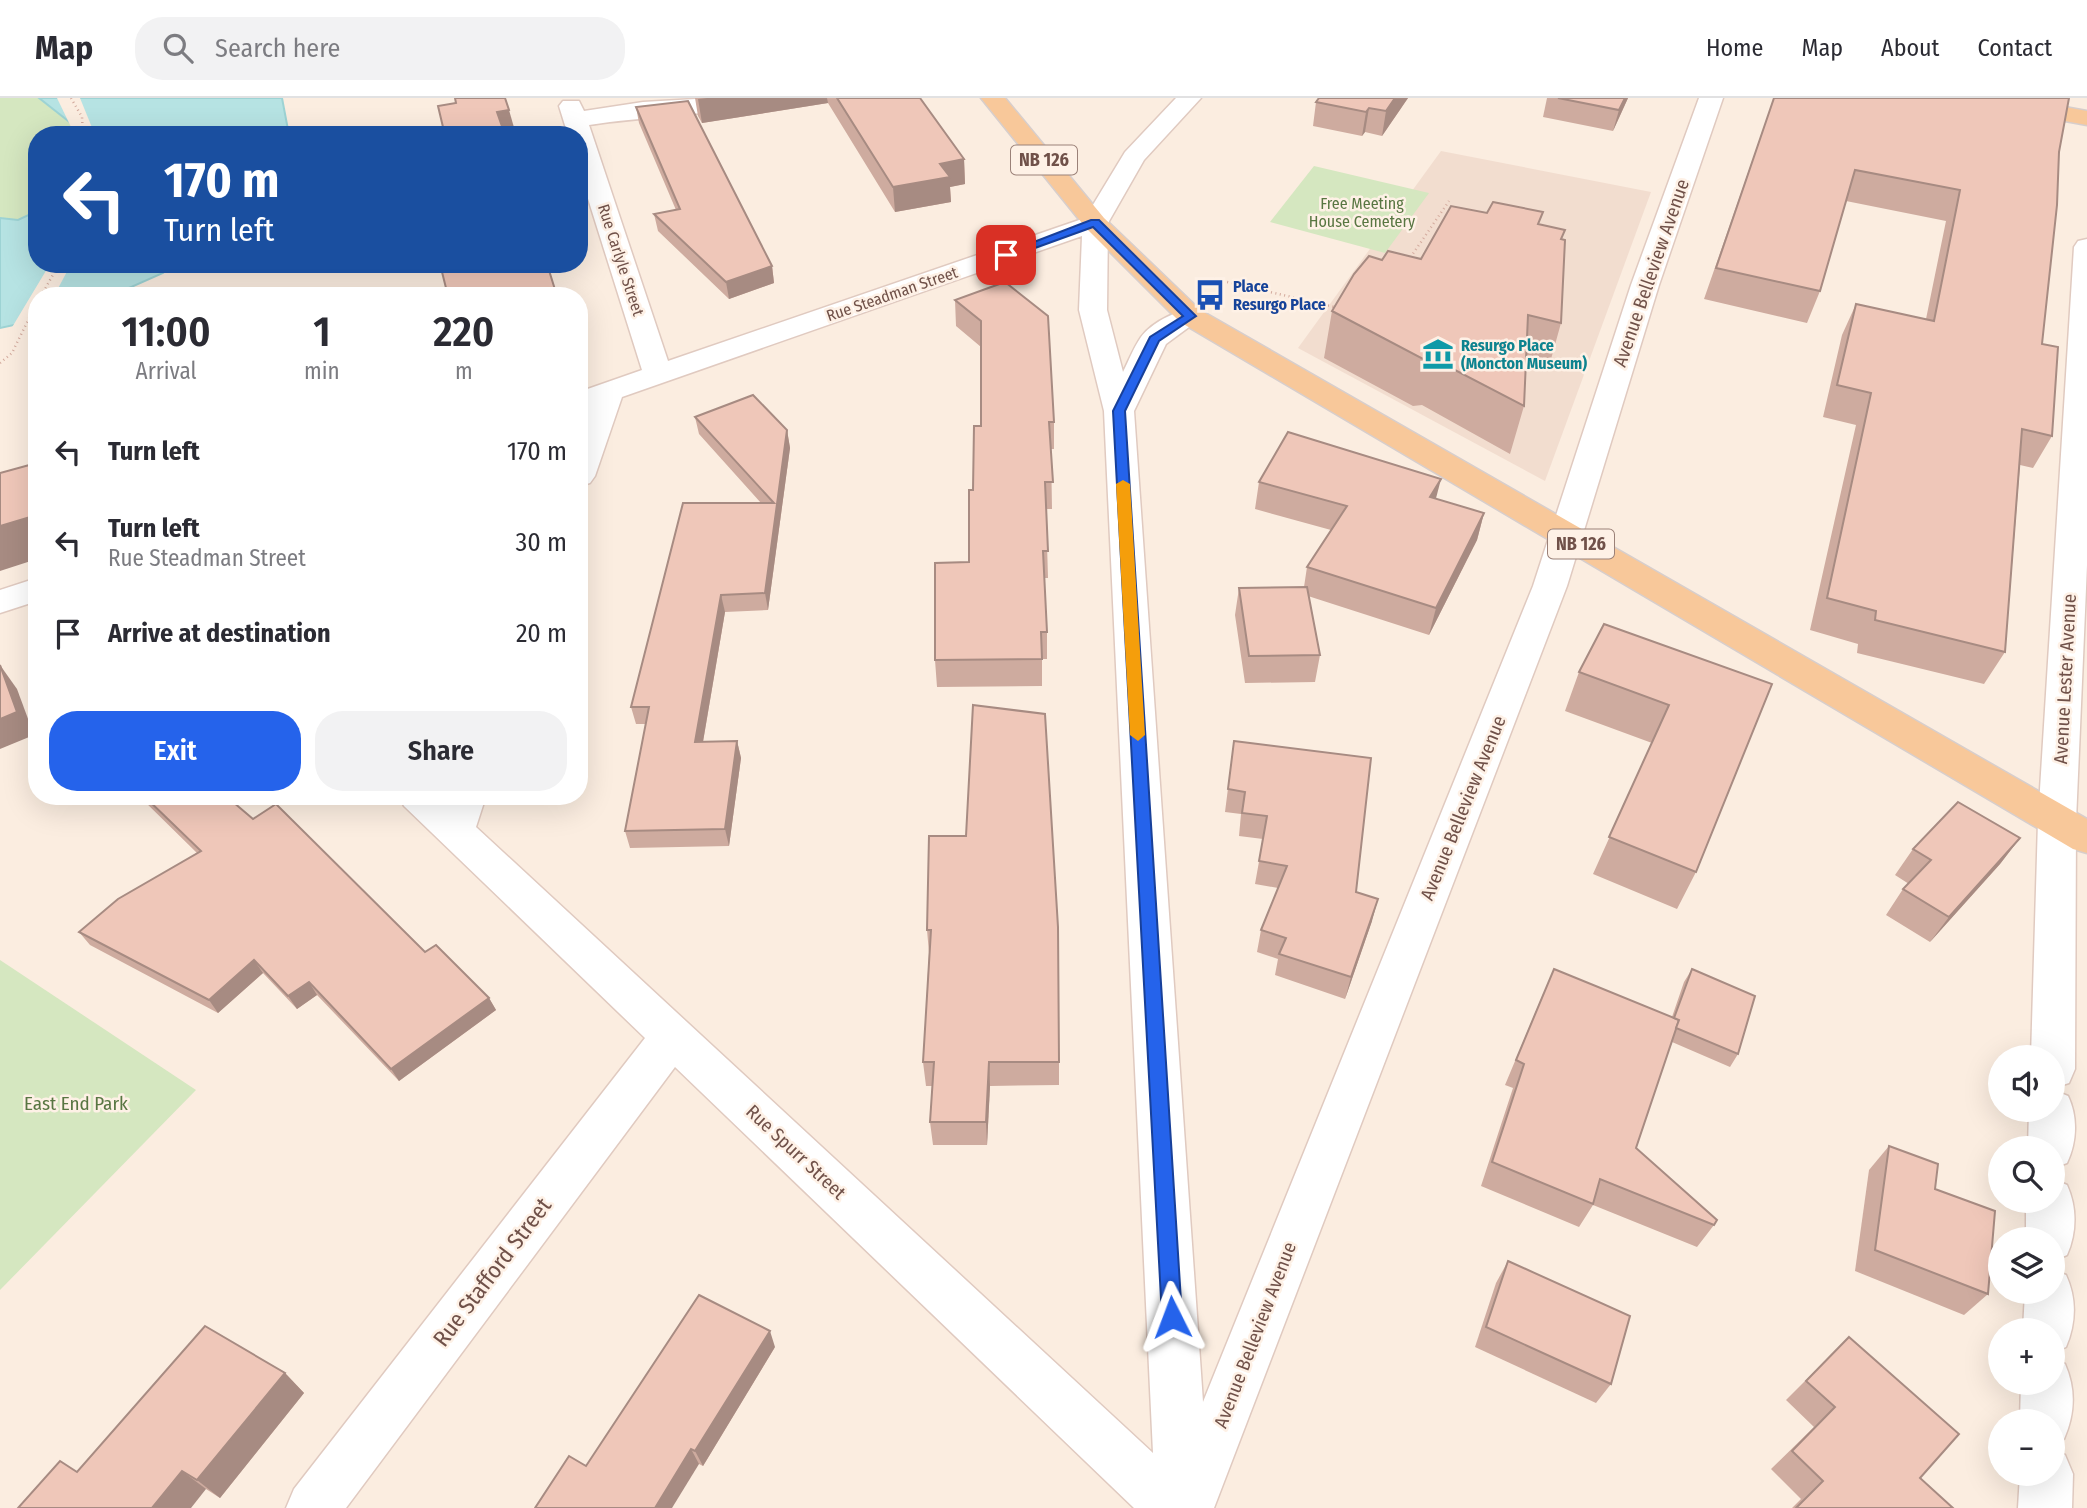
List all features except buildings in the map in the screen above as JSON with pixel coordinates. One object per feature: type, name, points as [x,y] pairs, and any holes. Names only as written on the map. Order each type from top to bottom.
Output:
[{"type":"main road","name":"NB 126","points":[[993,98],[1095,223],[1190,316],[2072,830]]},
{"type":"main road","points":[[1976,98],[2087,118]]},
{"type":"street","name":"Rue Carlyle Street","points":[[577,126],[573,113],[713,105],[749,98]]},
{"type":"street","points":[[1185,1508],[1119,411],[1093,310],[1095,223],[1134,157],[1189,98]]},
{"type":"street","name":"Avenue Belleview Avenue","points":[[1185,1508],[1550,586],[1644,285],[1711,98]]},
{"type":"street","name":"Rue Carlyle Street","points":[[588,159],[659,374]]},
{"type":"street","name":"Rue Steadman Street","points":[[588,399],[1095,223]]},
{"type":"street","name":"Avenue Lester Avenue","points":[[2055,1045],[2072,830],[2087,247]]},
{"type":"street","points":[[1119,411],[1154,339],[1190,316]]},
{"type":"street","points":[[588,451],[609,392]]},
{"type":"street","points":[[0,602],[28,592]]},
{"type":"street","name":"Rue Spurr Street","points":[[441,805],[461,813],[672,1037],[1173,1508]]},
{"type":"street","name":"Rue Stafford Street","points":[[313,1508],[672,1037]]},
{"type":"street","points":[[2045,1508],[2046,1486]]},
{"type":"path","points":[[71,98],[82,117],[82,126]]},
{"type":"path","points":[[1402,269],[1449,201]]},
{"type":"path","points":[[1205,276],[1338,308],[1347,298]]},
{"type":"path","points":[[0,363],[12,353],[28,320]]},
{"type":"shaded area","points":[[1441,151],[1651,192],[1545,481],[1298,348]]},
{"type":"green space","points":[[0,98],[39,98],[75,126],[28,126],[28,215],[18,220],[0,218]]},
{"type":"green space","name":"Free Meeting House Cemetery","points":[[1314,166],[1429,193],[1385,253],[1270,222]]},
{"type":"green space","name":"East End Park","points":[[0,960],[196,1090],[0,1290]]},
{"type":"water","points":[[39,98],[282,98],[287,126],[75,126]]},
{"type":"water","points":[[28,215],[28,273],[163,273],[131,287],[28,287],[28,322],[0,328],[0,218],[18,220]]},
{"type":"pier","points":[[57,98],[80,98],[91,126],[71,126]]},
{"type":"pier","points":[[45,273],[66,273],[59,287],[36,287]]},
{"type":"pier","points":[[28,301],[28,326],[11,329]]},
{"type":"slow traffic","points":[[1123,484],[1138,735]]},
{"type":"place","name":"Place Resurgo Place","points":[[1210,295]]},
{"type":"place","name":"Resurgo Place (Moncton Museum)","points":[[1438,354]]},
{"type":"route","points":[[1006,255],[1095,223],[1190,316],[1154,339],[1119,411],[1172,1317]]}]
